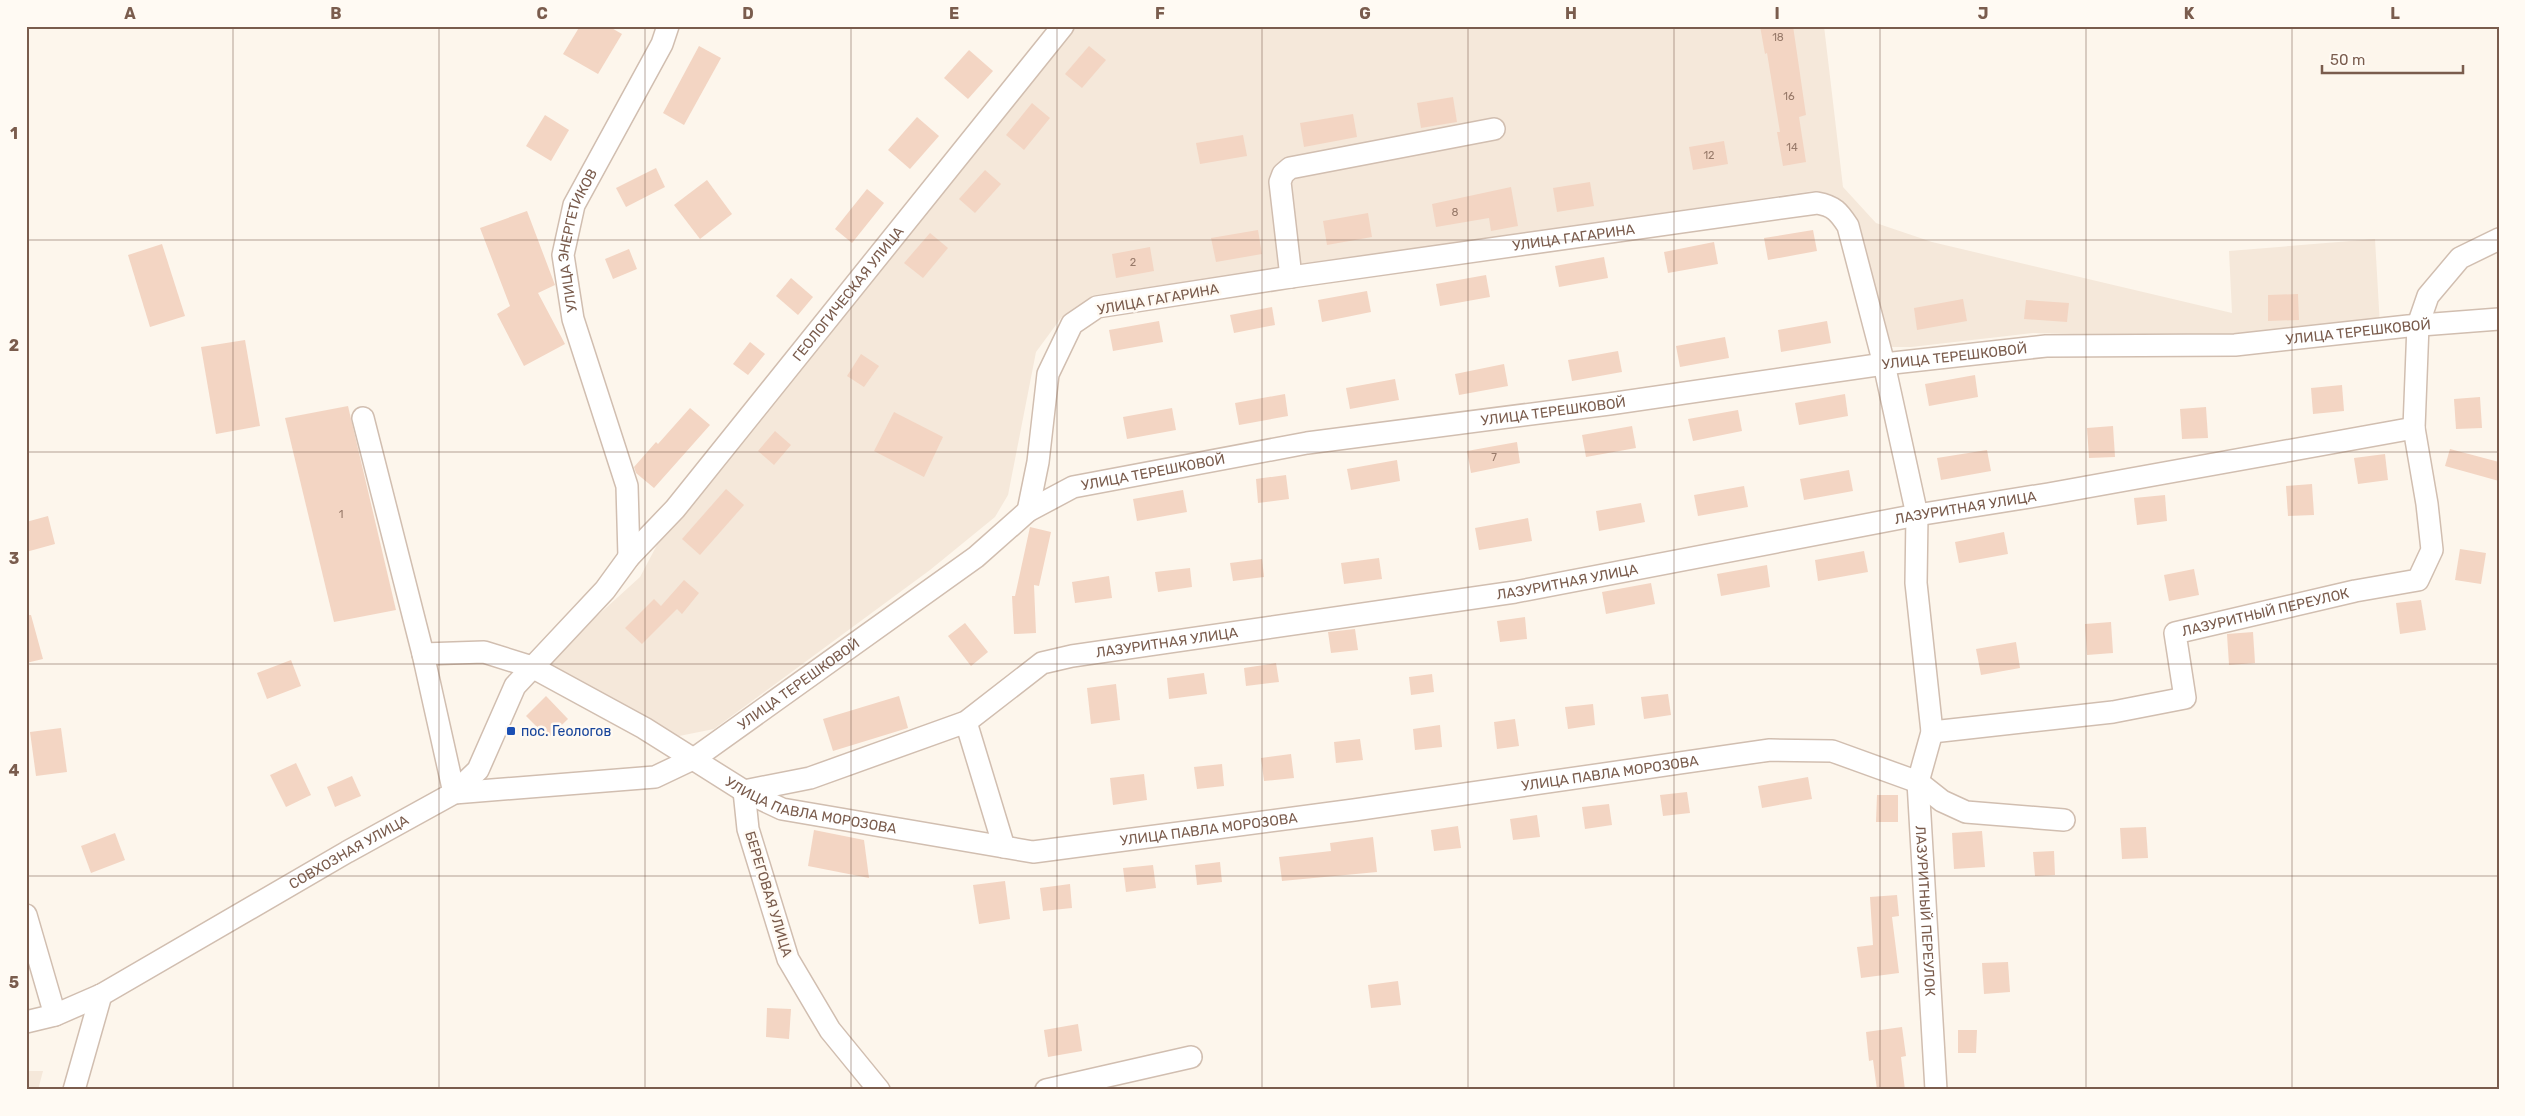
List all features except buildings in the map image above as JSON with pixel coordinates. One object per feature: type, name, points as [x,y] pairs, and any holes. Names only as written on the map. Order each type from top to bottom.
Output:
[{"type":"street","name":"УЛИЦА ЭНЕРГЕТИКОВ","points":[[629,557],[627,486],[573,319],[563,255],[574,205],[662,44],[668,26]]},
{"type":"street","name":"ГЕОЛОГИЧЕСКАЯ УЛИЦА","points":[[454,793],[478,770],[515,686],[605,590],[629,557],[675,509],[1063,26]]},
{"type":"street","points":[[1291,277],[1280,182],[1283,174],[1290,168],[1494,129]]},
{"type":"street","name":"УЛИЦА ГАГАРИНА","points":[[1028,510],[1038,462],[1048,374],[1072,324],[1097,307],[1291,277],[1818,203],[1831,206],[1839,213],[1848,226]]},
{"type":"street","name":"ЛАЗУРИТНЫЙ ПЕРЕУЛОК","points":[[1848,226],[1884,364],[1917,515],[1916,583],[1932,732],[1918,782],[1936,1090]]},
{"type":"street","name":"ЛАЗУРИТНЫЙ ПЕРЕУЛОК","points":[[1932,732],[2113,712],[2184,698],[2175,632],[2354,591],[2418,580],[2432,550],[2427,504],[2414,428],[2418,326],[2428,296],[2460,258],[2499,239]]},
{"type":"street","name":"УЛИЦА ТЕРЕШКОВОЙ","points":[[696,758],[976,557],[1028,510],[1073,487],[1307,444],[1608,404],[1884,364],[2046,346],[2235,345],[2418,326],[2499,320]]},
{"type":"street","points":[[363,418],[423,654],[454,793]]},
{"type":"street","name":"ЛАЗУРИТНАЯ УЛИЦА","points":[[744,791],[810,778],[966,722],[1042,663],[1072,656],[1515,592],[1917,515],[2048,494],[2414,428]]},
{"type":"street","name":"УЛИЦА ПАВЛА МОРОЗОВА","points":[[423,654],[484,652],[532,667],[696,758],[744,791],[782,809],[1033,852],[1354,810],[1770,750],[1832,751],[1918,782],[1942,801],[1966,812],[2064,820]]},
{"type":"street","points":[[966,722],[1004,847]]},
{"type":"street","name":"СОВХОЗНАЯ УЛИЦА","points":[[26,1022],[55,1015],[101,995],[347,852],[454,793],[655,777],[696,758]]},
{"type":"street","name":"БЕРЕГОВАЯ УЛИЦА","points":[[744,791],[748,829],[788,959],[830,1030],[878,1090]]},
{"type":"street","points":[[26,915],[55,1015]]},
{"type":"street","points":[[74,1090],[101,995]]},
{"type":"street","points":[[1046,1090],[1191,1057]]},
{"type":"shaded area","points":[[1077,26],[1824,26],[1843,187],[1876,223],[1932,242],[2232,313],[2229,251],[2375,239],[2380,326],[2231,338],[2033,333],[1911,347],[1887,347],[1834,198],[1813,191],[1096,295],[1061,318],[1036,352],[1008,495],[995,517],[930,570],[714,729],[674,737],[553,673],[552,657],[640,577],[657,545]]},
{"type":"shaded area","points":[[26,1071],[43,1071],[38,1090],[26,1090]]},
{"type":"place","name":"пос. Геологов","points":[[511,731]]}]
